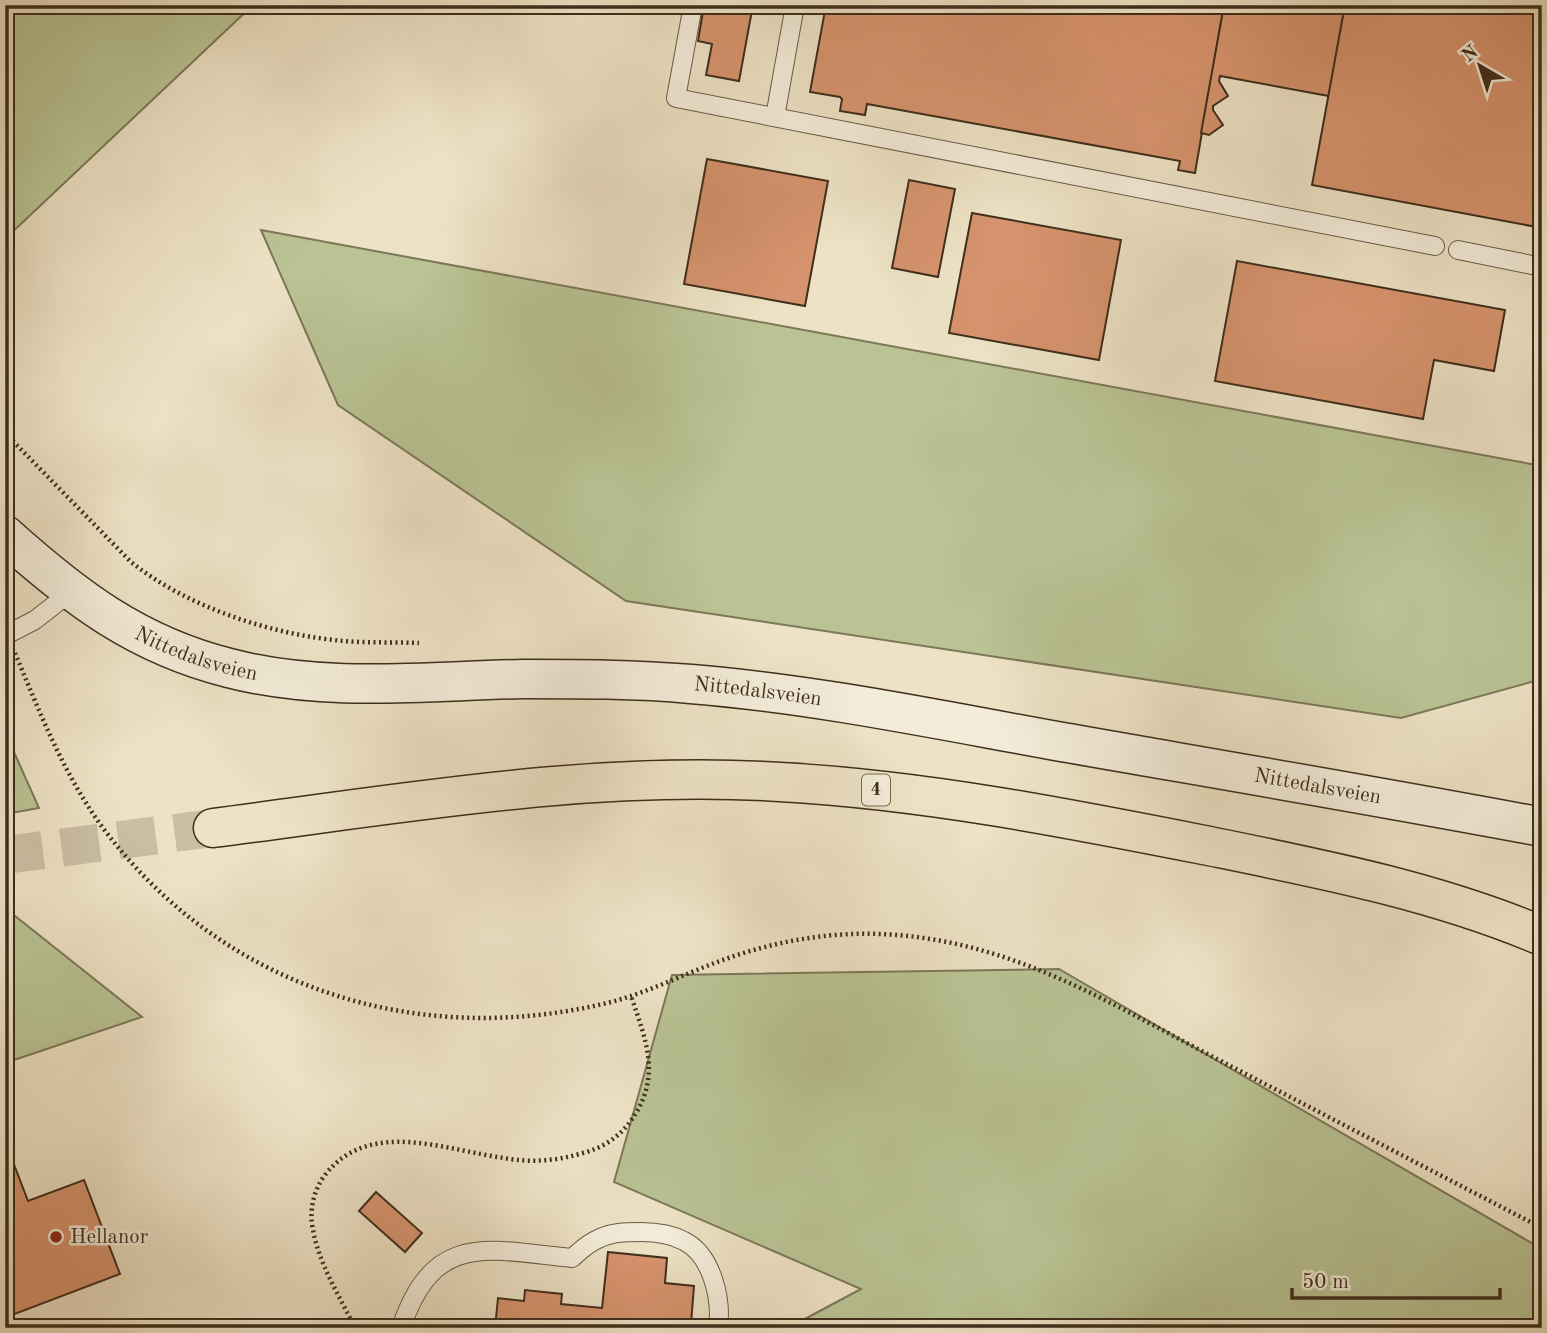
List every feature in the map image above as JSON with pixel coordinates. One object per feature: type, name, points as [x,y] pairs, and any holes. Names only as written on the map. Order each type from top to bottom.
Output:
[{"type":"highway","name":"4","points":[[213,828],[449,797],[594,783],[716,780],[792,783],[916,794],[1084,821],[1413,891],[1474,910],[1542,936]]},
{"type":"main road","name":"Nittedalsveien","points":[[5,535],[72,591],[120,624],[164,647],[231,669],[261,675],[356,684],[523,679],[623,680],[749,690],[883,710],[1542,827]]},
{"type":"lane","points":[[693,5],[676,98],[1435,246]]},
{"type":"lane","points":[[775,117],[795,5]]},
{"type":"lane","points":[[1458,250],[1542,267]]},
{"type":"lane","points":[[6,635],[35,620],[72,591]]},
{"type":"lane","points":[[401,1328],[419,1287],[446,1260],[467,1252],[485,1250],[572,1258],[599,1238],[626,1232],[652,1232],[691,1245],[714,1282],[719,1307],[718,1328]]},
{"type":"path","points":[[5,433],[131,562],[147,575],[186,597],[244,620],[309,637],[419,643]]},
{"type":"path","points":[[6,635],[49,734],[81,795],[100,825],[136,869],[156,890],[229,947],[318,991],[388,1010],[420,1015],[483,1018],[522,1016],[590,1007],[631,996],[722,960],[791,940],[872,933],[927,938],[968,946],[1024,963],[1091,994],[1542,1228]]},
{"type":"path","points":[[355,1328],[325,1265],[313,1231],[312,1206],[315,1192],[323,1178],[357,1148],[379,1143],[409,1142],[505,1159],[542,1161],[560,1160],[607,1144],[628,1126],[636,1115],[650,1080],[649,1056],[631,996]]},
{"type":"green space","points":[[5,5],[253,5],[5,239]]},
{"type":"green space","points":[[261,230],[1542,466],[1542,679],[1401,718],[626,601],[338,405]]},
{"type":"green space","points":[[5,732],[39,808],[5,814]]},
{"type":"green space","points":[[5,908],[142,1017],[5,1063]]},
{"type":"green space","points":[[1059,969],[1542,1249],[1542,1328],[788,1328],[861,1289],[614,1182],[672,975]]},
{"type":"building","points":[[719,5],[753,5],[739,81],[706,75],[712,44],[698,41],[703,11],[718,14]]},
{"type":"building","points":[[826,5],[1224,5],[1195,173],[1178,170],[1180,161],[867,104],[865,115],[840,111],[840,97],[810,92]]},
{"type":"building","points":[[1224,5],[1345,5],[1329,96],[1220,76],[1219,81],[1228,96],[1213,106],[1213,110],[1223,125],[1209,135],[1201,133]]},
{"type":"building","points":[[1345,5],[1542,5],[1542,228],[1312,185]]},
{"type":"building","points":[[707,159],[828,181],[805,306],[684,284]]},
{"type":"building","points":[[909,180],[955,189],[938,277],[892,268]]},
{"type":"building","points":[[972,213],[1121,240],[1099,360],[949,333]]},
{"type":"building","points":[[1237,261],[1505,310],[1494,371],[1434,360],[1423,419],[1215,381]]},
{"type":"building","name":"Hellanor","points":[[5,1141],[28,1201],[84,1180],[120,1274],[9,1316],[14,1328],[5,1328]]},
{"type":"building","points":[[376,1192],[422,1233],[405,1252],[359,1211]]},
{"type":"building","points":[[608,1252],[667,1258],[665,1283],[694,1286],[691,1324],[647,1319],[646,1328],[495,1328],[498,1298],[524,1301],[525,1290],[562,1294],[561,1304],[602,1308]]},
{"type":"tunnel","points":[[5,855],[213,828]]},
{"type":"place","name":"Hellanor","points":[[56,1237]]}]
